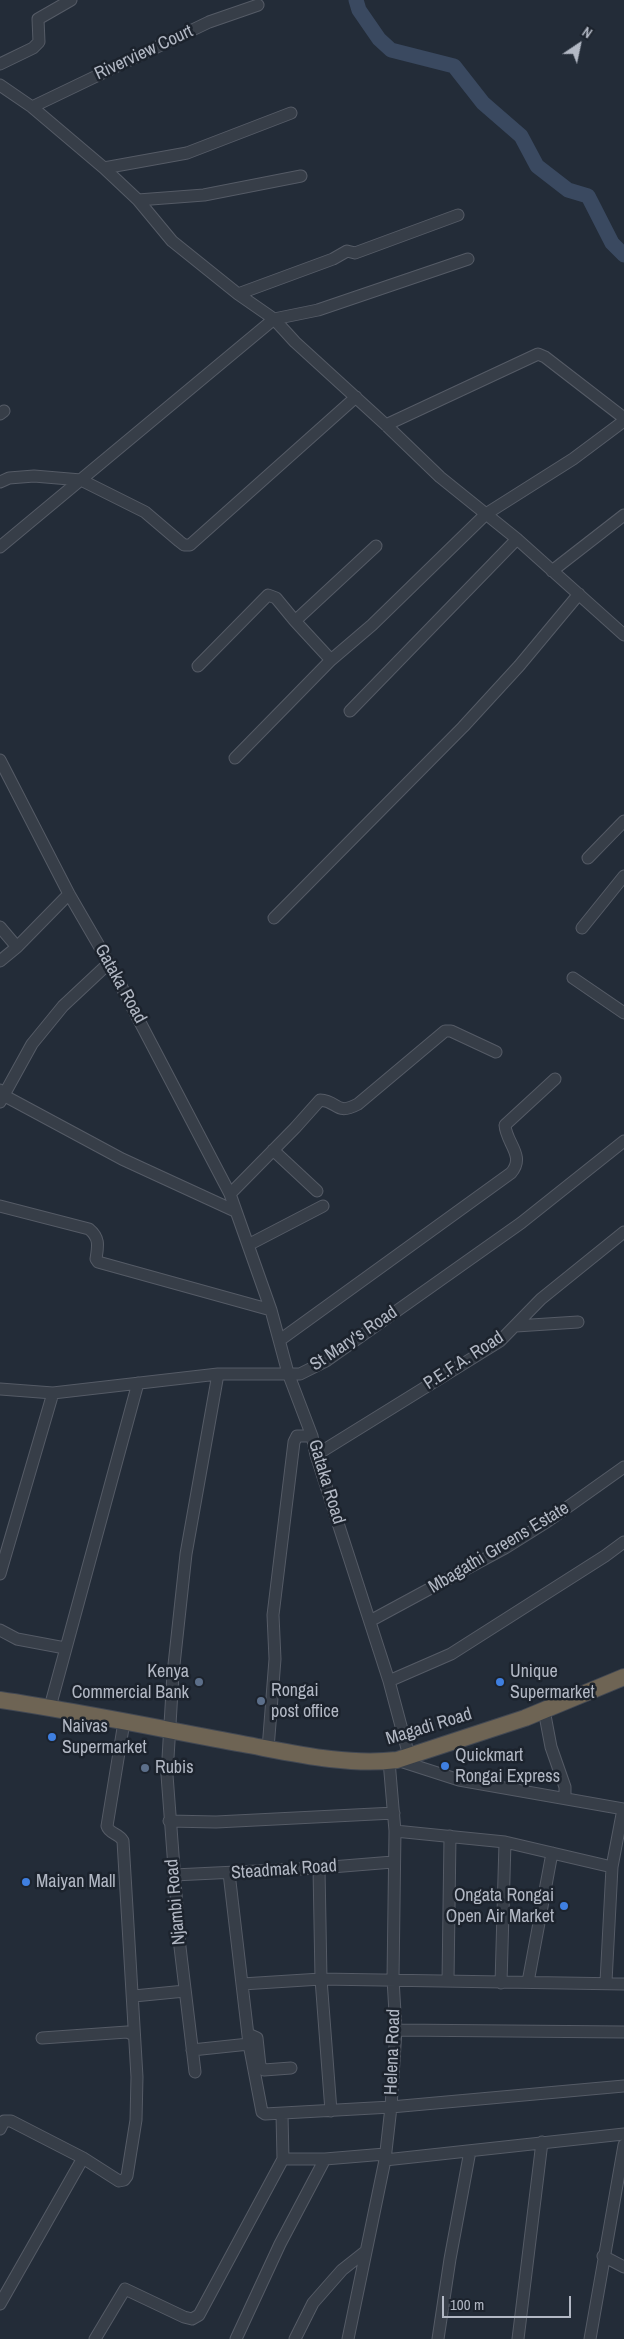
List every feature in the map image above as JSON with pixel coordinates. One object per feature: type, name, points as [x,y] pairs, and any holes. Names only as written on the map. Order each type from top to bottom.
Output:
[{"type":"highway","name":"Magadi Road","points":[[0,1700],[50,1707],[268,1749],[352,1761],[398,1759],[544,1710],[624,1677]]},
{"type":"street","points":[[0,64],[34,48],[39,42],[38,19],[71,0]]},
{"type":"street","name":"Riverview Court","points":[[32,107],[209,22],[258,5]]},
{"type":"street","points":[[0,85],[32,107],[104,168],[138,200],[172,241],[238,294],[274,319],[295,342],[440,477],[517,539],[624,635]]},
{"type":"street","points":[[104,168],[187,153],[291,113]]},
{"type":"street","points":[[138,200],[204,195],[301,176]]},
{"type":"street","points":[[238,294],[333,259],[347,251],[355,253],[458,215]]},
{"type":"street","points":[[0,547],[274,319],[318,310],[468,259]]},
{"type":"street","points":[[235,758],[331,660],[372,625],[486,514],[572,459],[624,419],[545,357],[538,354],[386,425]]},
{"type":"street","points":[[0,482],[9,478],[34,476],[81,480],[145,512],[184,545],[190,546],[356,397]]},
{"type":"street","points":[[552,572],[624,516]]},
{"type":"street","points":[[350,710],[517,539]]},
{"type":"street","points":[[295,621],[376,546]]},
{"type":"street","points":[[274,918],[463,727],[519,666],[579,594]]},
{"type":"street","points":[[198,666],[268,595],[276,598],[331,660]]},
{"type":"street","name":"Gataka Road","points":[[0,760],[69,894],[109,963],[230,1194],[271,1310],[288,1373],[312,1436],[316,1455],[389,1681],[398,1759]]},
{"type":"street","points":[[588,858],[624,821]]},
{"type":"street","points":[[582,928],[624,876]]},
{"type":"street","points":[[0,961],[17,947],[69,894]]},
{"type":"street","points":[[0,926],[17,947]]},
{"type":"street","points":[[109,963],[63,1006],[32,1044],[1,1096],[122,1159],[235,1211]]},
{"type":"street","points":[[574,978],[624,1013]]},
{"type":"street","points":[[230,1194],[320,1100],[326,1100],[340,1109],[347,1110],[358,1104],[445,1031],[451,1031],[496,1052]]},
{"type":"street","points":[[280,1340],[512,1173],[517,1167],[518,1160],[505,1124],[555,1079]]},
{"type":"street","name":"St Mary's Road","points":[[0,1388],[53,1394],[138,1382],[218,1374],[300,1374],[326,1361],[521,1223],[624,1141]]},
{"type":"street","points":[[274,1150],[317,1190]]},
{"type":"street","points":[[0,1206],[89,1229],[95,1234],[99,1242],[96,1259],[98,1262],[271,1310]]},
{"type":"street","points":[[248,1246],[323,1206]]},
{"type":"street","name":"P.E.F.A. Road","points":[[316,1455],[500,1341],[541,1299],[624,1232]]},
{"type":"street","points":[[516,1326],[578,1322]]},
{"type":"street","name":"Njambi Road","points":[[195,2072],[174,1875],[167,1775],[169,1731],[186,1554],[218,1374]]},
{"type":"street","points":[[50,1707],[138,1382]]},
{"type":"street","points":[[0,1574],[53,1394]]},
{"type":"street","points":[[268,1749],[275,1659],[273,1614],[294,1442],[296,1436],[312,1436]]},
{"type":"street","name":"Mbagathi Greens Estate","points":[[370,1621],[505,1548],[548,1521],[624,1468]]},
{"type":"street","points":[[389,1681],[451,1654],[624,1542]]},
{"type":"street","points":[[0,1630],[17,1639],[65,1648]]},
{"type":"street","points":[[544,1710],[551,1747],[565,1787],[565,1797]]},
{"type":"street","points":[[0,2129],[4,2121],[11,2121],[83,2158],[119,2181],[124,2180],[127,2176],[136,2120],[137,2077],[134,1996],[123,1840],[119,1835],[109,1830],[107,1826],[124,1722]]},
{"type":"street","points":[[398,1759],[459,1780],[565,1797],[624,1809],[612,1867],[606,1982]]},
{"type":"street","name":"Helena Road","points":[[348,2339],[385,2157],[391,2107],[396,2030],[393,1979],[393,1862],[398,1759]]},
{"type":"street","points":[[169,1821],[216,1822],[394,1813]]},
{"type":"street","points":[[395,1830],[505,1842],[612,1867]]},
{"type":"street","points":[[448,1981],[450,1836]]},
{"type":"street","points":[[500,1983],[505,1842]]},
{"type":"street","points":[[528,1982],[552,1853]]},
{"type":"street","name":"Steadmak Road","points":[[174,1875],[228,1874],[393,1862]]},
{"type":"street","points":[[320,1868],[321,1979],[331,2111]]},
{"type":"street","points":[[228,1874],[249,2039],[263,2113],[282,2114],[391,2107],[624,2086]]},
{"type":"street","points":[[242,1984],[321,1979],[393,1979],[500,1983],[606,1982],[624,1984]]},
{"type":"street","points":[[134,1996],[185,1991]]},
{"type":"street","points":[[396,2030],[624,2032]]},
{"type":"street","points":[[42,2038],[127,2032],[134,2035]]},
{"type":"street","points":[[192,2050],[257,2038],[260,2066],[264,2070],[291,2068]]},
{"type":"street","points":[[95,2339],[125,2289],[184,2317],[192,2319],[199,2316],[283,2159],[282,2114]]},
{"type":"street","points":[[283,2159],[385,2157],[470,2152],[542,2142],[624,2134]]},
{"type":"street","points":[[518,2339],[542,2142]]},
{"type":"street","points":[[590,2339],[603,2256],[624,2146]]},
{"type":"street","points":[[438,2339],[450,2258],[470,2152]]},
{"type":"street","points":[[0,2304],[83,2158]]},
{"type":"street","points":[[236,2339],[280,2244],[324,2159]]},
{"type":"street","points":[[294,2339],[313,2303],[342,2270],[366,2251]]},
{"type":"street","points":[[603,2256],[624,2267]]},
{"type":"waterway","points":[[356,0],[359,10],[379,39],[391,50],[454,66],[483,103],[521,136],[537,166],[568,190],[588,196],[612,243],[624,255]]},
{"type":"place","name":"Kenya Commercial Bank","points":[[199,1682]]},
{"type":"place","name":"Unique Supermarket","points":[[500,1682]]},
{"type":"place","name":"Rongai post office","points":[[261,1701]]},
{"type":"place","name":"Naivas Supermarket","points":[[52,1737]]},
{"type":"place","name":"Quickmart Rongai Express","points":[[445,1766]]},
{"type":"place","name":"Rubis","points":[[145,1768]]},
{"type":"place","name":"Maiyan Mall","points":[[26,1882]]},
{"type":"place","name":"Ongata Rongai Open Air Market","points":[[564,1906]]}]
